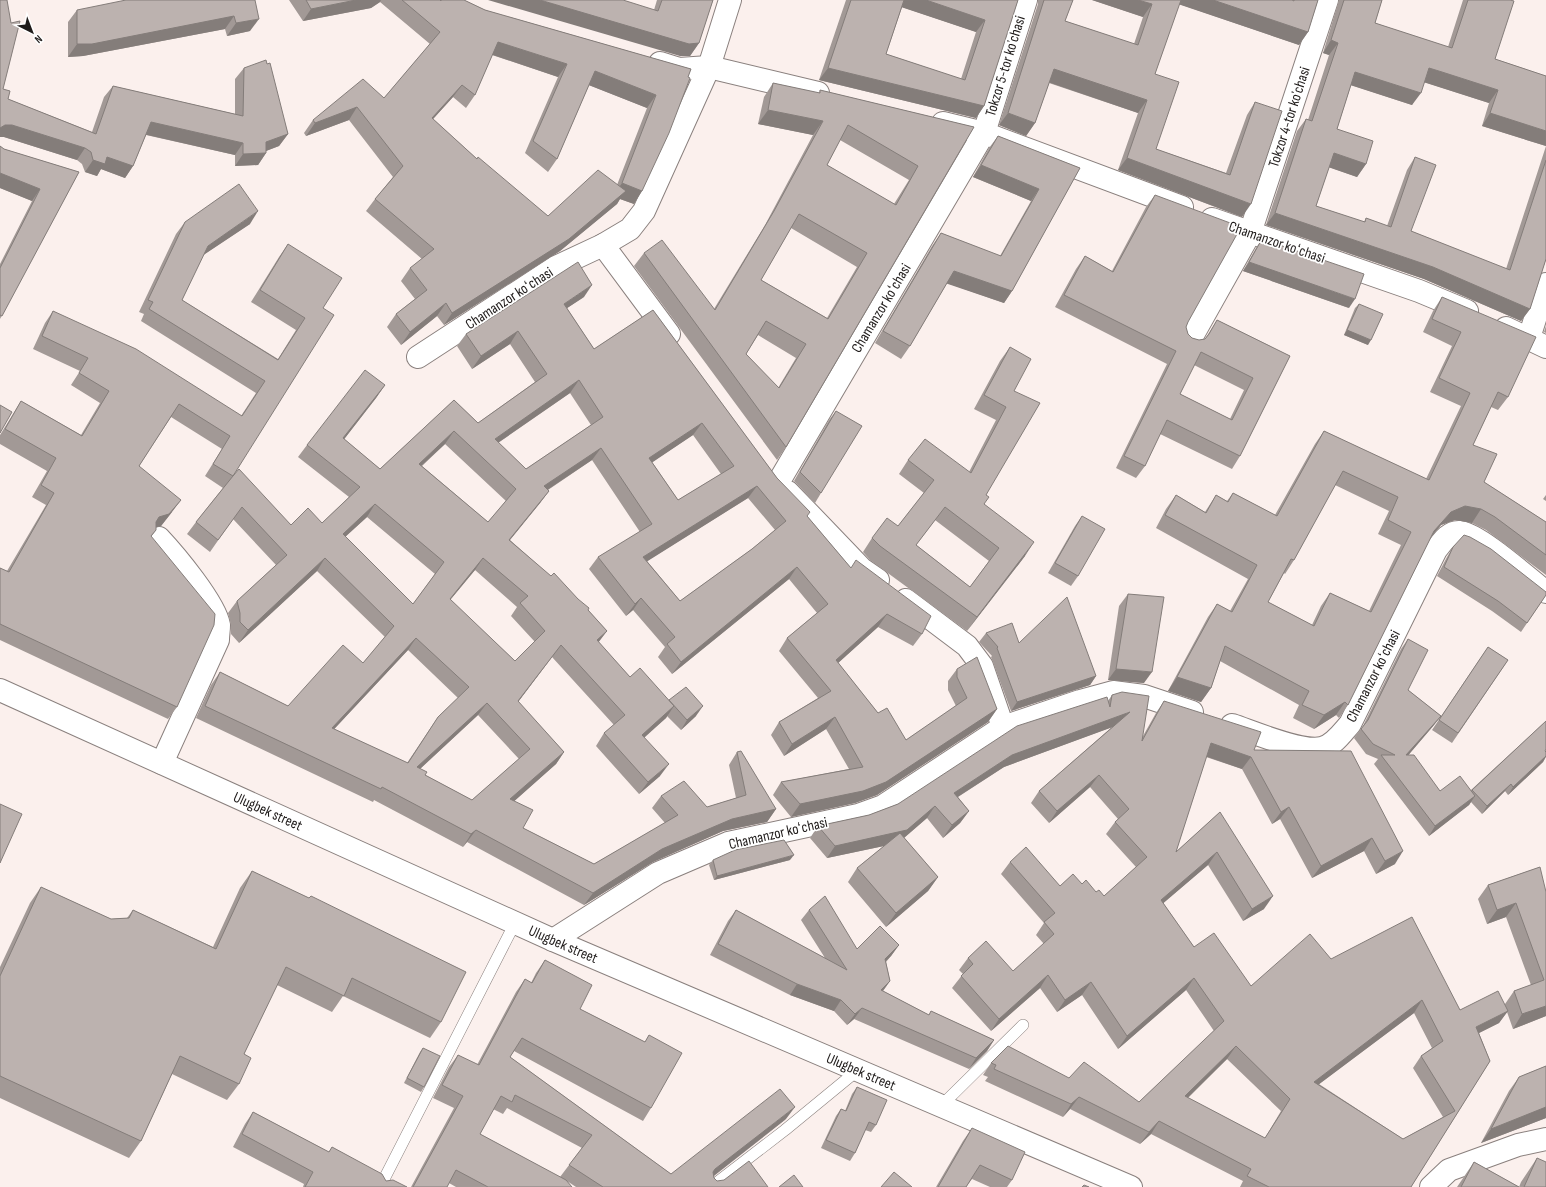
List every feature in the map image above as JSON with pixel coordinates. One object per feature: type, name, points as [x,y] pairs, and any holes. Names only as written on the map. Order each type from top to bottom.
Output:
[{"type":"street","name":"Chamanzor koʻchasi","points":[[418,357],[556,267],[603,245],[630,230],[644,211],[709,67],[730,0]]},
{"type":"street","name":"Tokzor 5-tor koʼchasi","points":[[984,133],[1026,0]]},
{"type":"street","name":"Tokzor 4-tor koʼchasi","points":[[1190,340],[1250,233],[1327,0]]},
{"type":"street","points":[[641,58],[679,69],[709,67],[839,98]]},
{"type":"street","name":"Chamanzor koʻchasi","points":[[923,118],[984,133],[1250,233],[1419,290],[1538,342]]},
{"type":"street","name":"Chamanzor koʻchasi","points":[[778,483],[984,133]]},
{"type":"street","points":[[603,245],[679,348]]},
{"type":"street","points":[[1538,342],[1546,284]]},
{"type":"street","points":[[764,463],[778,483],[862,569],[967,646],[982,666],[1003,727]]},
{"type":"street","name":"Chamanzor koʻchasi","points":[[553,940],[658,873],[728,843],[858,815],[883,806],[1003,727],[1080,701],[1112,692],[1144,696],[1306,749],[1322,748],[1336,740],[1350,724],[1436,550],[1447,536],[1459,532],[1474,536],[1546,592]]},
{"type":"street","points":[[159,538],[172,552],[207,602],[219,625],[218,640],[162,763]]},
{"type":"street","name":"Ulugbek street","points":[[0,690],[553,940],[1131,1187]]},
{"type":"street","points":[[1431,1187],[1449,1170],[1518,1145],[1546,1139]]},
{"type":"lane","points":[[380,1187],[515,923]]},
{"type":"lane","points":[[942,1105],[1023,1025]]},
{"type":"lane","points":[[711,1187],[785,1130],[858,1070]]},
{"type":"building","points":[[0,0],[7,0],[11,23],[20,21],[3,89],[10,91],[8,99],[96,134],[113,86],[243,116],[244,68],[266,60],[267,64],[270,63],[288,134],[266,142],[266,153],[243,154],[243,143],[151,122],[133,166],[107,157],[105,164],[93,160],[91,152],[85,148],[12,125],[5,125],[0,128]]},
{"type":"building","points":[[126,0],[255,0],[259,19],[236,23],[234,16],[92,44],[77,44],[77,10]]},
{"type":"building","points":[[306,0],[356,0],[311,9]]},
{"type":"building","points":[[402,0],[464,0],[485,10],[691,69],[688,77],[690,78],[669,133],[642,191],[622,183],[656,95],[595,71],[557,159],[533,141],[567,64],[498,42],[475,95],[462,85],[432,118],[477,159],[478,157],[548,216],[598,170],[626,191],[569,239],[452,313],[446,303],[410,332],[396,314],[427,290],[410,268],[434,249],[375,199],[403,166],[357,107],[315,123],[313,120],[363,79],[384,98],[440,32]]},
{"type":"building","points":[[540,0],[623,0],[658,11],[662,0],[713,0],[699,43],[689,44]]},
{"type":"building","points":[[851,0],[904,0],[886,54],[965,80],[985,20],[926,0],[1018,0],[984,106],[828,68]]},
{"type":"building","points":[[1044,0],[1073,0],[1065,21],[1138,45],[1152,4],[1138,0],[1181,0],[1155,74],[1179,82],[1156,149],[1230,175],[1255,102],[1282,111],[1251,204],[1127,158],[1147,100],[1054,69],[1035,123],[1008,113]]},
{"type":"building","points":[[1213,0],[1294,1],[1318,0],[1308,32]]},
{"type":"building","points":[[1344,0],[1382,0],[1375,23],[1452,48],[1468,0],[1514,1],[1495,59],[1546,76],[1546,131],[1490,113],[1498,90],[1442,72],[1429,68],[1421,93],[1355,72],[1337,129],[1373,141],[1366,164],[1334,153],[1316,206],[1365,222],[1366,218],[1391,227],[1415,157],[1436,165],[1411,231],[1510,270],[1546,160],[1546,259],[1530,309],[1433,267],[1275,213],[1306,119],[1312,121],[1338,43],[1331,40]]},
{"type":"building","points":[[773,83],[820,93],[820,90],[974,127],[786,447],[644,253],[662,240],[715,310],[774,211],[823,121],[768,110]],"holes":[[[848,125],[918,166],[896,205],[827,165]],[[799,214],[867,253],[828,319],[761,280]],[[766,321],[806,344],[779,388],[746,354]]]},
{"type":"building","points":[[998,136],[1080,168],[1012,291],[954,271],[910,346],[883,331],[941,233],[1001,256],[1039,189],[981,165]]},
{"type":"building","points":[[0,146],[4,149],[79,172],[2,316],[0,315],[0,268],[40,189],[0,173]]},
{"type":"building","points":[[239,184],[258,211],[208,246],[182,300],[278,360],[305,318],[260,290],[288,244],[342,278],[323,308],[334,315],[233,476],[213,464],[230,436],[179,404],[139,466],[181,500],[169,514],[159,517],[156,522],[156,530],[151,536],[215,614],[214,625],[177,707],[0,624],[0,568],[9,572],[54,493],[41,485],[56,458],[5,429],[21,401],[82,436],[109,391],[79,373],[88,358],[42,336],[53,311],[136,349],[242,416],[265,381],[149,309],[153,302],[148,300],[185,222]]},
{"type":"building","points":[[1155,195],[1241,227],[1186,327],[1188,334],[1192,338],[1199,340],[1205,339],[1217,320],[1290,356],[1240,456],[1167,420],[1145,466],[1124,456],[1176,351],[1064,295],[1085,256],[1113,272]],"holes":[[[1201,352],[1253,378],[1232,420],[1180,394]]]},
{"type":"building","points":[[1262,239],[1364,274],[1355,299],[1249,262]]},
{"type":"building","points":[[578,262],[592,285],[564,304],[594,349],[653,310],[777,478],[810,512],[807,516],[851,568],[856,560],[931,616],[922,634],[887,614],[836,660],[878,713],[887,708],[906,740],[967,698],[957,677],[957,669],[977,657],[997,709],[886,782],[863,791],[800,804],[781,782],[863,767],[835,717],[792,744],[779,722],[831,691],[787,638],[828,604],[797,567],[681,662],[667,644],[675,637],[641,598],[635,604],[598,557],[652,524],[601,448],[544,486],[549,491],[509,540],[551,576],[554,573],[578,599],[589,608],[588,610],[607,631],[597,640],[630,677],[640,668],[674,706],[642,735],[669,764],[648,782],[604,733],[625,715],[561,645],[518,701],[564,752],[510,799],[533,810],[523,828],[594,864],[678,815],[661,796],[684,781],[707,807],[746,795],[737,752],[741,751],[776,809],[732,819],[662,849],[593,893],[476,830],[471,834],[382,787],[381,789],[205,706],[220,672],[288,706],[343,645],[363,663],[394,626],[325,558],[248,630],[240,622],[240,613],[237,601],[287,555],[242,507],[218,540],[196,522],[239,469],[291,525],[308,508],[322,523],[360,487],[307,445],[365,370],[385,385],[343,438],[380,469],[454,400],[478,423],[547,374],[518,331],[481,356],[466,334]],"holes":[[[579,380],[603,417],[526,469],[495,439]],[[702,423],[734,466],[678,500],[649,458]],[[454,431],[516,489],[488,522],[419,464]],[[757,486],[786,521],[752,549],[680,601],[643,557]],[[375,504],[444,562],[413,604],[343,534]],[[483,558],[528,596],[520,603],[545,631],[515,661],[450,599]],[[416,638],[469,687],[438,717],[408,763],[332,728]],[[487,703],[530,749],[472,800],[425,775],[427,772],[417,767]]]},
{"type":"building","points":[[1442,297],[1536,337],[1508,397],[1498,392],[1473,445],[1497,454],[1484,482],[1546,522],[1546,555],[1495,517],[1481,509],[1465,506],[1451,512],[1434,531],[1348,705],[1345,702],[1324,715],[1302,705],[1309,691],[1225,646],[1211,688],[1177,677],[1217,604],[1232,612],[1257,565],[1165,515],[1176,495],[1206,513],[1216,495],[1228,502],[1233,493],[1277,516],[1324,431],[1429,480],[1470,393],[1439,378],[1461,332],[1432,319]],"holes":[[[1343,471],[1398,497],[1388,520],[1411,532],[1371,612],[1330,593],[1314,626],[1268,602],[1291,559],[1294,560]]]},
{"type":"building","points":[[1359,304],[1383,314],[1371,340],[1347,330]]},
{"type":"building","points":[[1010,347],[1031,359],[1014,391],[1040,403],[986,495],[989,497],[984,504],[1034,542],[977,617],[880,546],[872,538],[887,518],[898,526],[934,480],[908,460],[925,439],[971,473],[1006,407],[984,395]],"holes":[[[945,507],[999,548],[970,587],[916,545]]]},
{"type":"building","points":[[0,405],[12,412],[0,433]]},
{"type":"building","points":[[836,411],[862,426],[821,493],[800,472]]},
{"type":"building","points":[[1082,516],[1105,529],[1078,576],[1055,563]]},
{"type":"building","points":[[1464,535],[1491,549],[1546,592],[1546,595],[1527,623],[1498,601],[1444,567],[1453,547]]},
{"type":"building","points":[[1128,594],[1164,597],[1152,672],[1116,669]]},
{"type":"building","points":[[1067,597],[1096,676],[1017,702],[997,648],[998,647],[986,633],[1012,623],[1019,643]]},
{"type":"building","points":[[1408,639],[1428,650],[1408,690],[1441,716],[1406,755],[1414,755],[1440,791],[1460,776],[1475,796],[1435,826],[1381,755],[1395,755],[1373,744],[1361,729],[1368,720]]},
{"type":"building","points":[[1488,647],[1508,660],[1458,733],[1439,720]]},
{"type":"building","points":[[686,687],[703,706],[687,720],[669,700]]},
{"type":"building","points":[[1122,692],[1149,696],[1142,741],[1164,701],[1261,732],[1254,750],[1351,751],[1403,851],[1385,861],[1372,838],[1321,866],[1289,807],[1281,812],[1251,757],[1211,743],[1176,852],[1220,812],[1273,896],[1252,909],[1217,852],[1161,900],[1194,947],[1214,933],[1251,986],[1310,934],[1331,959],[1412,917],[1460,1010],[1498,991],[1508,1011],[1476,1027],[1490,1061],[1411,1187],[1269,1187],[1247,1176],[1251,1169],[1159,1121],[1149,1132],[1079,1097],[1071,1104],[994,1069],[996,1065],[991,1063],[1008,1046],[1069,1078],[1084,1062],[1139,1102],[1224,1021],[1194,978],[1127,1036],[1091,982],[1065,1000],[1048,975],[999,1019],[961,976],[973,964],[968,958],[986,941],[1013,971],[1054,934],[1044,922],[1055,913],[1010,862],[1026,847],[1060,886],[1073,874],[1082,884],[1086,880],[1096,892],[1099,890],[1104,896],[1147,857],[1115,822],[1129,809],[1099,775],[1057,811],[1039,791],[1130,712],[1012,755],[954,793],[969,811],[952,825],[935,806],[907,830],[835,846],[818,826],[869,815],[898,804],[1017,726],[1107,697],[1110,707],[1112,695]],"holes":[[[1422,1000],[1443,1041],[1421,1056],[1455,1111],[1403,1139],[1314,1082]],[[1236,1046],[1290,1099],[1265,1138],[1185,1096]]]},
{"type":"building","points":[[1546,721],[1546,756],[1513,787],[1511,784],[1487,806],[1472,790]]},
{"type":"building","points":[[0,804],[22,814],[0,863]]},
{"type":"building","points":[[900,833],[938,877],[896,913],[857,868]]},
{"type":"building","points":[[784,840],[794,855],[717,876],[713,860],[735,850]]},
{"type":"building","points":[[1540,867],[1546,892],[1546,1006],[1522,1014],[1514,991],[1544,980],[1516,903],[1497,910],[1488,885]]},
{"type":"building","points":[[252,871],[309,898],[311,896],[466,972],[441,1022],[352,978],[344,996],[286,967],[244,1054],[251,1058],[239,1084],[180,1056],[141,1141],[0,1076],[0,976],[41,887],[111,919],[129,918],[133,910],[216,949]]},
{"type":"building","points":[[825,896],[857,949],[880,926],[899,945],[885,959],[890,981],[881,990],[929,1015],[931,1011],[994,1040],[976,1058],[862,1008],[855,1014],[841,1000],[797,984],[718,944],[736,910],[847,970],[809,910]]},
{"type":"building","points":[[545,960],[592,985],[580,1009],[645,1042],[649,1035],[682,1053],[651,1108],[522,1038],[510,1057],[671,1174],[780,1089],[795,1107],[713,1172],[714,1178],[717,1181],[724,1180],[749,1161],[768,1187],[603,1187],[569,1165],[592,1135],[515,1095],[512,1102],[501,1096],[480,1134],[566,1180],[572,1187],[488,1187],[456,1170],[447,1187],[413,1187],[463,1096],[442,1085],[458,1055],[479,1065],[525,979],[532,983]]},
{"type":"building","points":[[423,1048],[440,1056],[424,1087],[407,1078]]},
{"type":"building","points":[[1546,1066],[1546,1107],[1491,1129],[1519,1077]]},
{"type":"building","points":[[857,1087],[887,1100],[876,1125],[869,1122],[855,1153],[826,1140],[841,1109],[846,1111]]},
{"type":"building","points":[[253,1112],[329,1152],[332,1147],[382,1174],[386,1181],[393,1180],[407,1187],[305,1187],[313,1172],[242,1134]]},
{"type":"building","points":[[972,1128],[1025,1152],[1012,1180],[980,1165],[966,1187],[938,1187]]},
{"type":"building","points":[[1537,1158],[1546,1162],[1546,1187],[1524,1187]]},
{"type":"building","points":[[1474,1162],[1519,1187],[1461,1187]]},
{"type":"building","points":[[894,1172],[912,1187],[881,1187]]},
{"type":"building","points":[[794,1175],[803,1187],[779,1187]]}]
